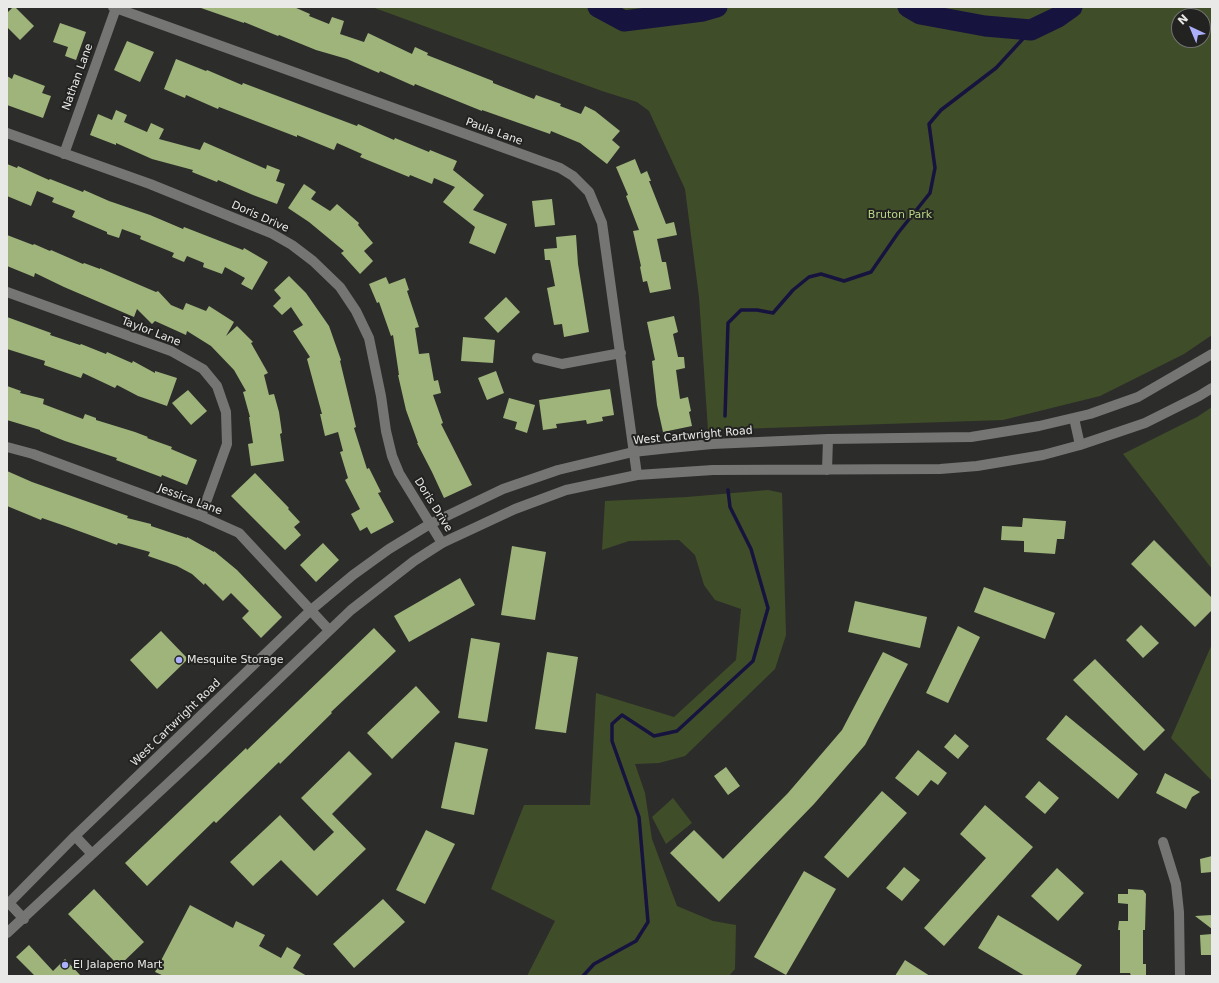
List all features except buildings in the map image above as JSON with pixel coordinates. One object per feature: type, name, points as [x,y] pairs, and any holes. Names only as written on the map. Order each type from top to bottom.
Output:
[{"type":"main road","name":"Nathan Lane","points":[[64,154],[115,7]]},
{"type":"main road","name":"Paula Lane","points":[[115,7],[560,168],[573,176],[588,192],[602,223],[637,475]]},
{"type":"main road","name":"Doris Drive","points":[[7,134],[150,184],[271,233],[292,245],[313,261],[340,287],[356,311],[369,338],[392,456],[399,472],[442,543]]},
{"type":"main road","name":"Taylor Lane","points":[[7,292],[171,351],[203,370],[217,386],[226,412],[227,444],[201,516]]},
{"type":"main road","points":[[537,358],[562,364],[621,353]]},
{"type":"main road","name":"West Cartwright Road","points":[[8,904],[75,836],[311,610],[353,575],[389,549],[430,524],[503,489],[558,470],[633,452],[712,444],[828,439],[971,437],[1039,426],[1090,414],[1138,397],[1212,354]]},
{"type":"main road","points":[[7,933],[202,752],[351,610],[414,561],[442,543],[515,509],[566,490],[637,475],[713,470],[940,469],[977,466],[1043,455],[1080,445],[1145,423],[1212,388]]},
{"type":"main road","points":[[1074,418],[1080,445]]},
{"type":"main road","points":[[827,470],[828,439]]},
{"type":"main road","name":"Jessica Lane","points":[[7,447],[33,454],[201,516],[239,533],[329,630]]},
{"type":"main road","points":[[75,836],[92,854]]},
{"type":"main road","points":[[1163,842],[1176,884],[1179,912],[1180,976]]},
{"type":"main road","points":[[8,904],[24,918]]},
{"type":"green space","name":"Bruton Park","points":[[372,7],[1212,7],[1212,335],[1184,354],[1100,396],[1003,420],[708,430],[699,297],[685,189],[649,111],[637,102],[602,91]]},
{"type":"green space","points":[[1212,407],[1212,569],[1123,454],[1197,417]]},
{"type":"green space","points":[[768,490],[782,493],[786,635],[775,669],[685,756],[659,763],[635,764],[645,793],[652,839],[677,906],[713,921],[736,925],[735,969],[729,976],[527,976],[555,921],[491,889],[524,805],[590,805],[596,693],[674,717],[736,660],[741,609],[715,600],[704,585],[695,555],[679,540],[629,541],[602,550],[605,501],[687,497]]},
{"type":"green space","points":[[1212,644],[1212,781],[1171,738]]},
{"type":"green space","points":[[673,798],[692,823],[666,844],[652,817]]},
{"type":"waterway","points":[[598,7],[624,21],[703,11],[717,7]]},
{"type":"waterway","points":[[908,7],[920,14],[985,26],[1031,30],[1058,17],[1072,7]]},
{"type":"waterway","points":[[725,416],[728,323],[741,310],[757,310],[773,313],[793,290],[809,277],[821,274],[844,281],[871,272],[898,233],[930,193],[935,168],[929,124],[941,110],[996,68],[1031,30]]},
{"type":"waterway","points":[[583,976],[594,964],[636,941],[648,922],[639,817],[612,741],[612,724],[622,715],[654,736],[677,731],[753,661],[768,608],[751,549],[730,507],[728,490]]},
{"type":"place","name":"Mesquite Storage","points":[[179,660]]},
{"type":"place","name":"El Jalapeno Mart","points":[[65,965]]}]
